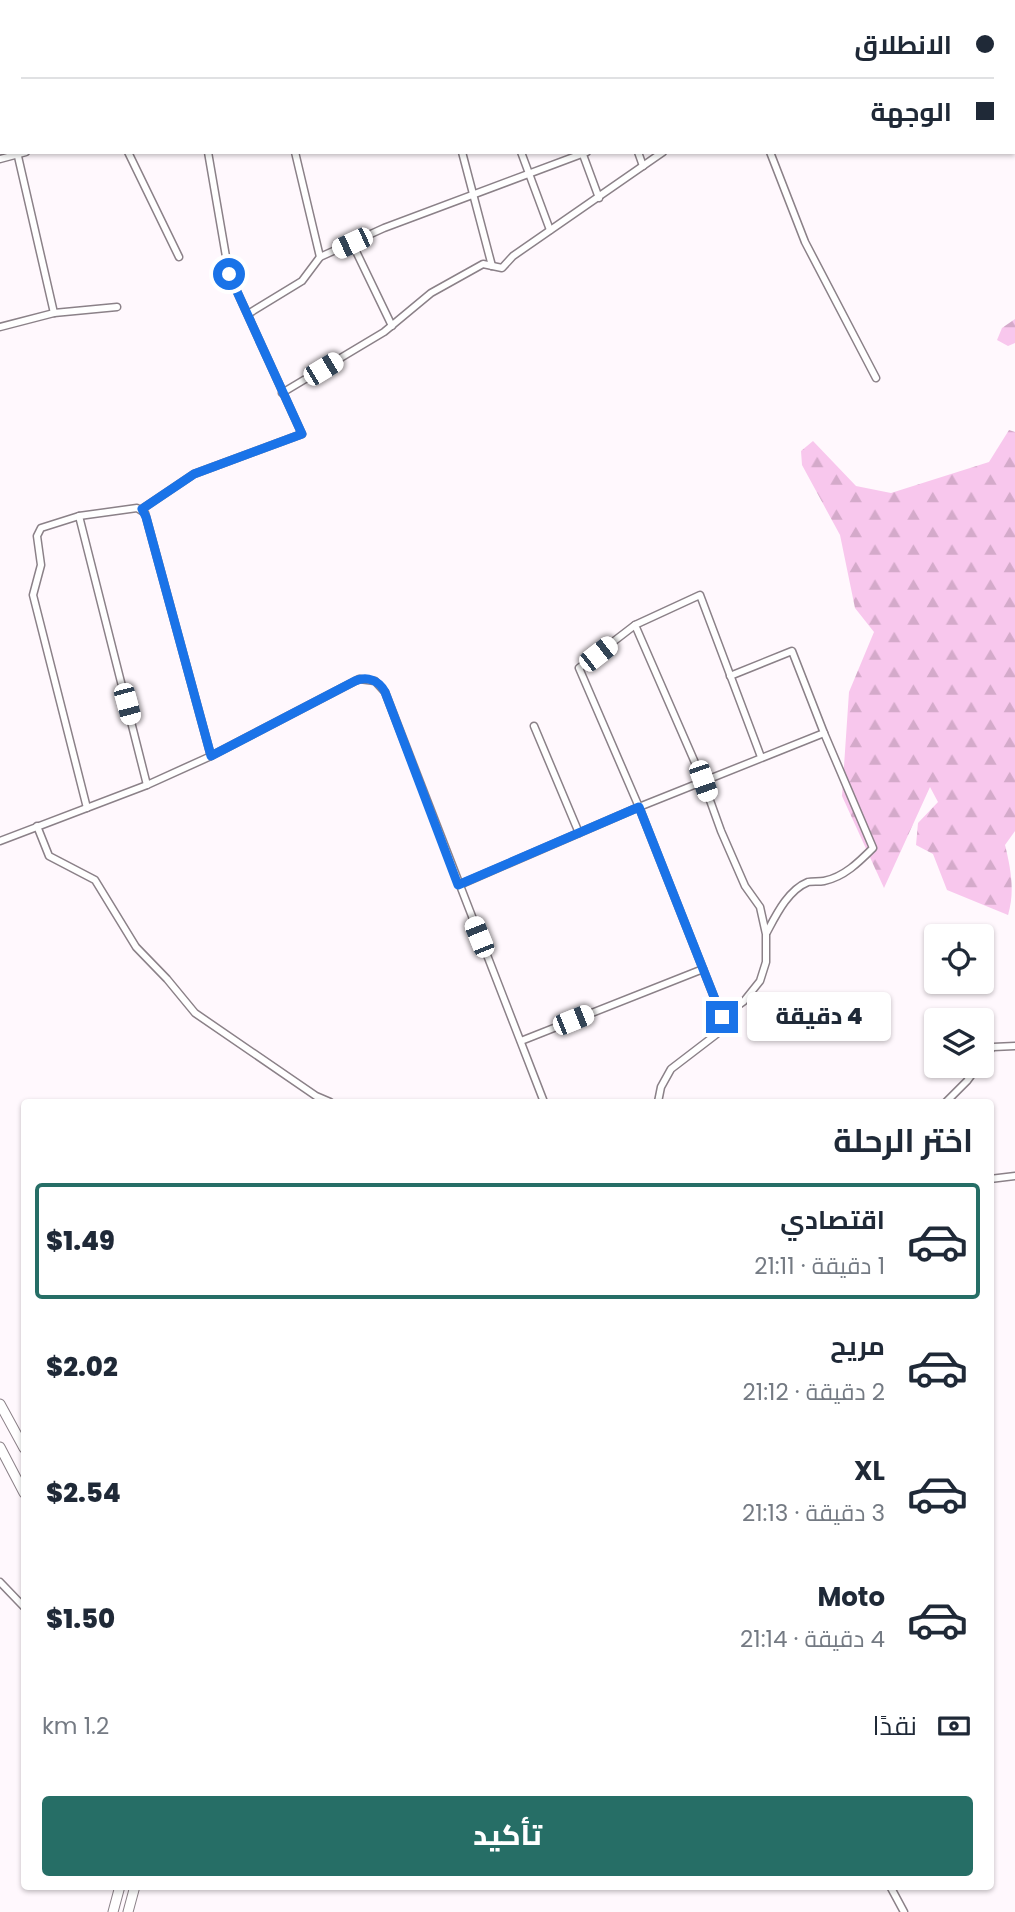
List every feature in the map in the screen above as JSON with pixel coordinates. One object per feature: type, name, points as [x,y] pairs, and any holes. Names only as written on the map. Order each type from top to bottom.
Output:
[{"type":"street","points":[[17,154],[54,313]]},
{"type":"street","points":[[129,154],[179,257]]},
{"type":"street","points":[[87,808],[32,591],[41,565],[38,532],[41,528],[79,516],[142,509],[194,474],[302,434],[229,274],[208,154]]},
{"type":"street","points":[[295,154],[320,257]]},
{"type":"street","points":[[463,154],[492,266]]},
{"type":"street","points":[[522,154],[550,230]]},
{"type":"street","points":[[248,314],[302,281],[320,257],[580,154]]},
{"type":"street","points":[[583,154],[598,198]]},
{"type":"street","points":[[639,154],[643,166]]},
{"type":"street","points":[[282,393],[392,326],[431,293],[483,264],[502,268],[513,256],[660,154]]},
{"type":"street","points":[[771,154],[805,242],[876,377]]},
{"type":"street","points":[[352,243],[392,326]]},
{"type":"street","points":[[0,327],[54,313],[117,307]]},
{"type":"street","points":[[142,509],[211,756]]},
{"type":"street","points":[[79,516],[148,785]]},
{"type":"street","points":[[659,1099],[661,1087],[671,1069],[718,1033],[722,1017],[639,807],[579,668],[635,625],[700,595],[761,757]]},
{"type":"street","points":[[635,625],[745,886],[761,907],[766,934],[766,962],[760,981],[744,1000],[722,1017]]},
{"type":"street","points":[[730,676],[792,651],[873,848],[841,875],[823,881],[808,882],[796,890],[778,910],[766,934]]},
{"type":"street","points":[[0,841],[148,785],[211,756],[355,681],[365,678],[375,681],[385,692],[543,1099]]},
{"type":"street","points":[[534,726],[579,833]]},
{"type":"street","points":[[458,885],[639,807],[824,733]]},
{"type":"street","points":[[37,825],[49,856],[95,880],[136,947],[195,1013],[323,1099]]},
{"type":"street","points":[[521,1041],[703,969]]},
{"type":"street","points":[[994,1046],[1015,1046]]},
{"type":"street","points":[[949,1099],[969,1078]]},
{"type":"street","points":[[994,1178],[1015,1175]]},
{"type":"street","points":[[0,1404],[21,1442]]},
{"type":"street","points":[[0,1447],[21,1487]]},
{"type":"street","points":[[0,1582],[21,1604]]},
{"type":"street","points":[[113,1912],[119,1890]]},
{"type":"street","points":[[128,1912],[134,1890]]},
{"type":"street","points":[[892,1890],[904,1912]]},
{"type":"green space","points":[[1015,319],[1015,343],[1008,346],[997,340],[1002,328]]},
{"type":"green space","points":[[1009,430],[1015,432],[1015,831],[1005,845],[1011,880],[1008,915],[947,890],[933,854],[916,845],[918,823],[938,802],[930,787],[884,888],[842,796],[849,692],[874,632],[855,608],[840,535],[802,465],[801,451],[813,441],[856,486],[891,493],[989,462]]},
{"type":"route","points":[[229,274],[302,434],[194,474],[142,509],[211,756],[359,679],[375,681],[385,692],[458,885],[639,807],[722,1017]]}]
